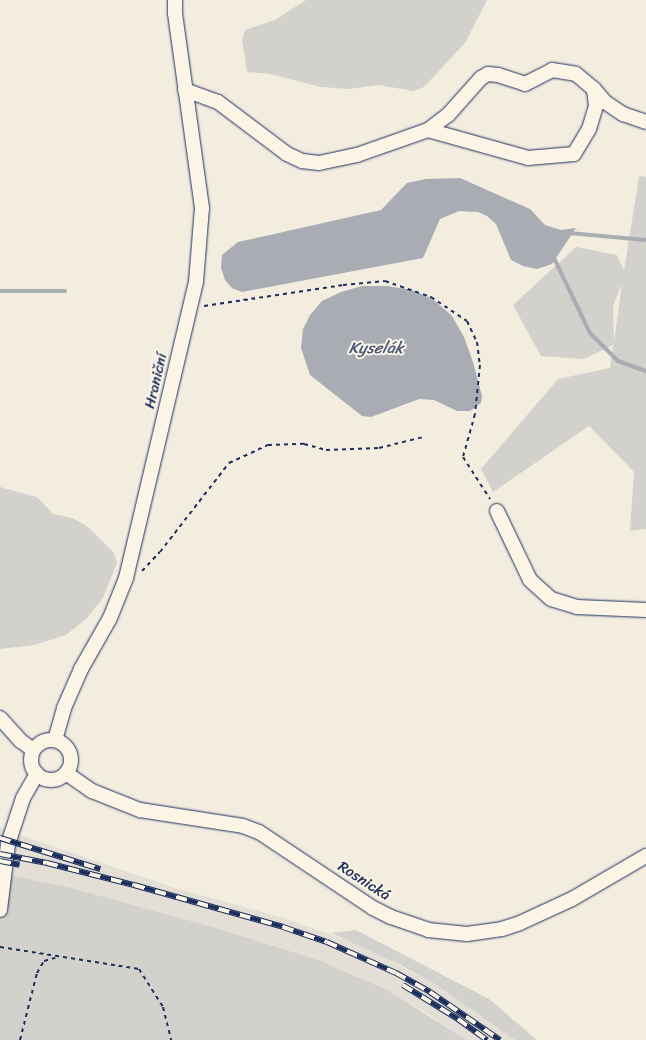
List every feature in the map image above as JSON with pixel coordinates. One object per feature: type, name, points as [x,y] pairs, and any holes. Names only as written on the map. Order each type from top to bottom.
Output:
[{"type":"street","name":"Hraniční","points":[[55,740],[64,708],[81,669],[110,618],[126,578],[196,282],[202,208],[175,7]]},
{"type":"street","points":[[186,90],[218,102],[287,154],[302,160],[319,163],[357,155],[428,130],[448,115],[481,78],[488,74],[498,75],[525,84],[552,70],[576,74],[611,106],[623,114],[646,122]]},
{"type":"street","points":[[428,130],[528,158],[574,154],[589,129],[596,106],[594,89]]},
{"type":"street","points":[[497,511],[530,580],[551,600],[578,607],[646,610]]},
{"type":"street","points":[[0,718],[21,741],[33,750]]},
{"type":"street","points":[[55,740],[64,745],[70,753],[70,763],[66,773],[52,780],[37,774],[31,760],[33,750],[40,743],[55,740]]},
{"type":"street","name":"Rosnická","points":[[66,773],[92,791],[140,810],[243,826],[259,832],[373,908],[391,917],[428,930],[467,934],[502,929],[520,923],[564,903],[646,856]]},
{"type":"street","points":[[0,910],[8,844],[23,798],[37,774]]},
{"type":"path","points":[[189,308],[343,285],[385,282],[431,297],[468,321],[477,342],[480,365],[475,414],[463,457],[497,511]]},
{"type":"path","points":[[126,578],[138,575],[160,552],[229,463],[268,445],[304,444],[326,450],[379,448],[423,437]]},
{"type":"path","points":[[0,946],[139,969],[163,1007],[170,1040]]},
{"type":"path","points":[[20,1040],[38,973],[44,961],[60,956]]},
{"type":"shaded area","points":[[306,0],[487,0],[465,43],[424,87],[413,91],[379,85],[349,89],[321,87],[270,74],[247,72],[242,40],[245,30],[275,20]]},
{"type":"shaded area","points":[[639,176],[646,177],[646,529],[630,531],[634,472],[589,426],[493,492],[481,469],[558,379],[610,368],[613,345],[584,359],[541,356],[513,305],[576,247],[617,255],[624,271]],"holes":[[[622,284],[614,341],[613,306]]]},
{"type":"shaded area","points":[[0,487],[37,497],[53,514],[72,518],[87,526],[114,553],[117,563],[103,598],[86,619],[66,635],[34,645],[0,649]]},
{"type":"shaded area","points":[[0,828],[175,888],[284,918],[363,946],[435,984],[515,1040],[467,1040],[420,1009],[351,973],[213,927],[72,888],[0,873]]},
{"type":"shaded area","points":[[0,873],[72,888],[213,927],[321,961],[387,990],[467,1040],[0,1040]]},
{"type":"shaded area","points":[[356,930],[489,999],[537,1040],[515,1040],[435,984],[401,965],[331,933]]},
{"type":"water","points":[[460,178],[530,209],[545,225],[561,230],[576,228],[552,264],[537,269],[523,266],[511,260],[496,224],[487,216],[478,212],[459,211],[440,219],[423,258],[242,292],[232,288],[225,280],[221,268],[222,255],[238,242],[381,210],[407,183],[426,179]]},
{"type":"water","name":"Kyselák","points":[[362,286],[387,286],[412,290],[433,299],[452,316],[464,337],[473,362],[482,396],[481,403],[470,411],[457,411],[434,400],[419,399],[371,417],[362,416],[310,375],[301,348],[303,329],[310,315],[322,301],[341,292]]},
{"type":"waterway","points":[[569,233],[646,240]]},
{"type":"waterway","points":[[554,258],[590,333],[618,361],[646,371]]},
{"type":"waterway","points":[[0,291],[65,291]]},
{"type":"railway","points":[[0,838],[100,869]]},
{"type":"railway","points":[[0,854],[47,863],[134,885],[283,927],[327,942],[396,973],[430,992],[500,1040]]},
{"type":"railway","points":[[0,861],[20,865]]},
{"type":"railway","points":[[403,985],[458,1019],[487,1040]]}]
